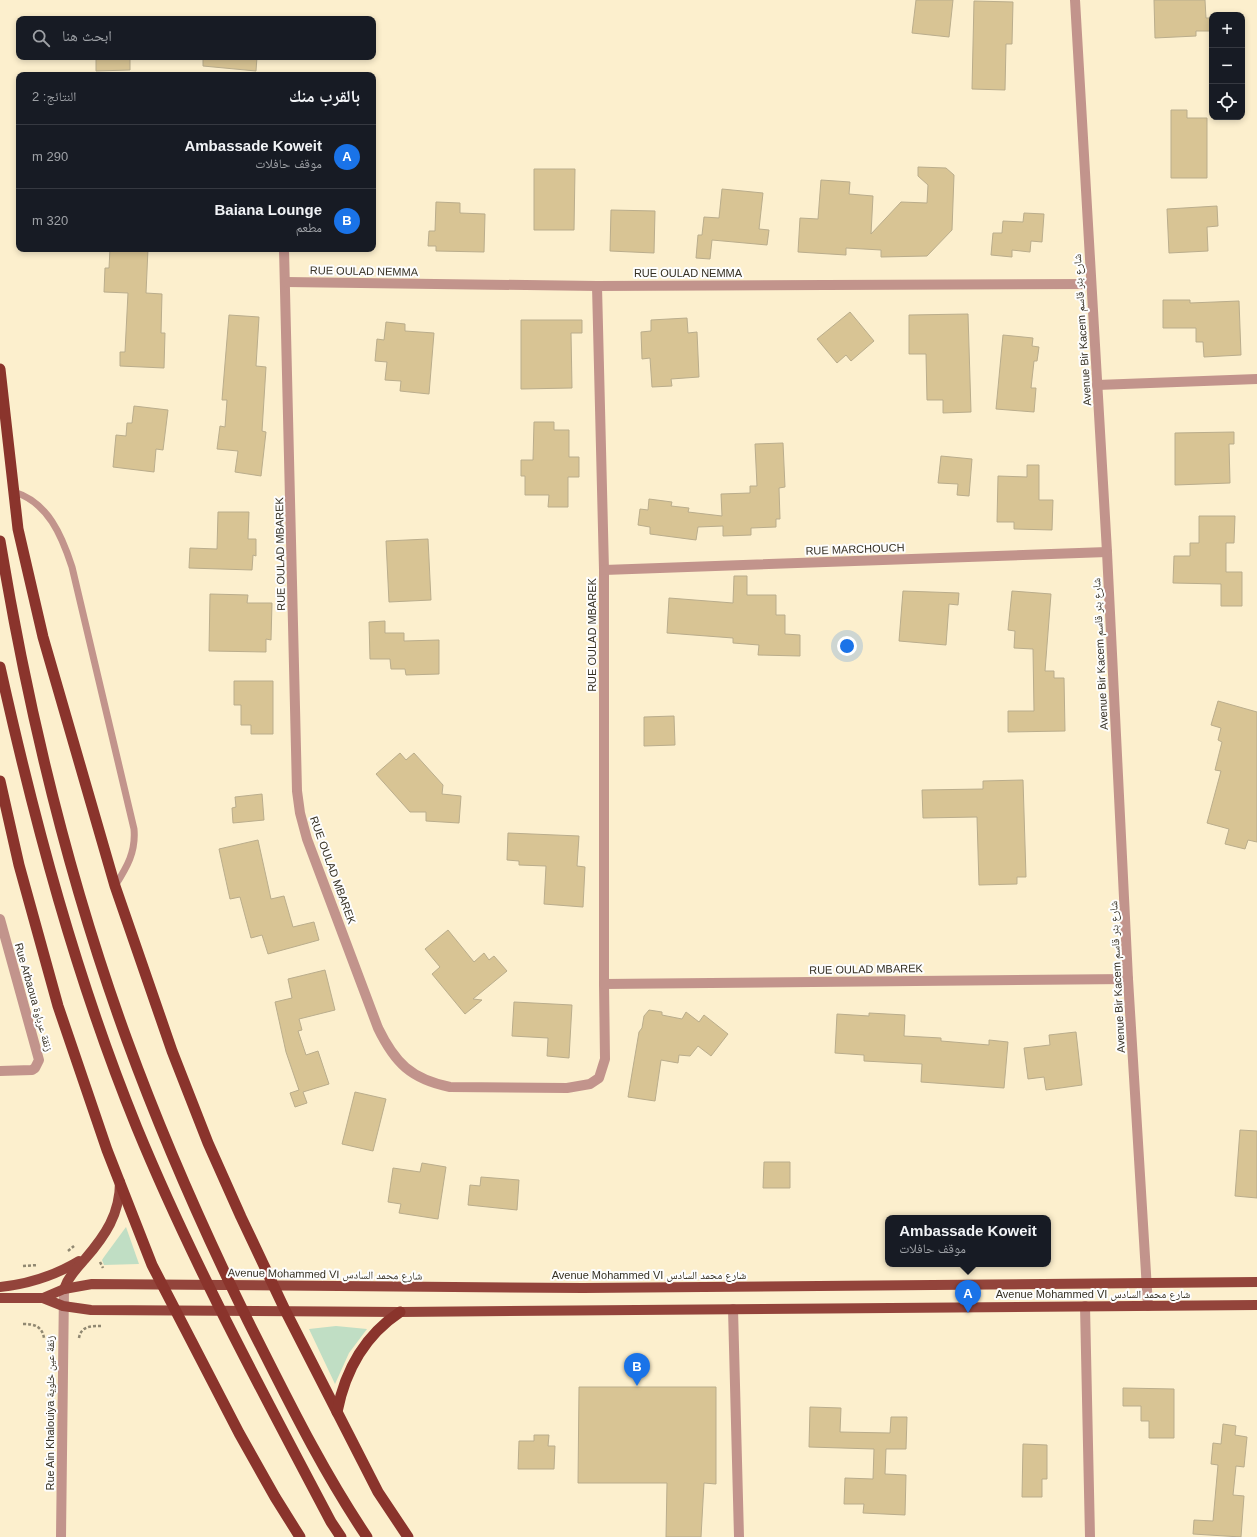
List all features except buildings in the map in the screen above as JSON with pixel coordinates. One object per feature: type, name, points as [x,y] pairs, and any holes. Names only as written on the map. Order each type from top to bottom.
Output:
[{"type":"highway","points":[[0,369],[14,492],[23,554],[43,637],[116,886],[172,1051],[208,1143],[285,1310],[378,1492],[408,1537]]},
{"type":"highway","points":[[0,541],[33,715],[54,803],[89,926],[127,1040],[159,1124],[222,1268],[308,1438],[367,1537]]},
{"type":"highway","points":[[0,666],[33,811],[55,891],[80,971],[134,1120],[201,1272],[309,1480],[341,1537]]},
{"type":"highway","points":[[0,780],[26,894],[58,1006],[85,1088],[152,1265],[238,1433],[300,1537]]},
{"type":"highway","points":[[336,1412],[344,1382],[358,1354],[375,1332],[400,1312]]},
{"type":"main road","points":[[64,1289],[69,1278],[88,1256],[114,1218],[119,1200],[120,1180]]},
{"type":"main road","points":[[0,1287],[23,1284],[46,1278],[88,1256]]},
{"type":"main road","name":"Avenue Mohammed VI شارع محمد السادس","points":[[43,1298],[64,1289],[92,1284],[583,1288],[1257,1282]]},
{"type":"main road","name":"Avenue Mohammed VI شارع محمد السادس","points":[[0,1298],[43,1298],[63,1306],[91,1310],[285,1310],[400,1312],[1257,1305]]},
{"type":"street","name":"Avenue Bir Kacem شارع بئر قاسم","points":[[1075,0],[1128,978],[1148,1306]]},
{"type":"street","name":"RUE OULAD MBAREK","points":[[284,252],[298,791],[300,813],[307,839],[378,1028],[387,1047],[399,1064],[416,1076],[433,1083],[450,1087],[567,1088],[580,1086],[590,1084],[598,1078],[605,1059],[604,570],[597,286]]},
{"type":"street","name":"RUE OULAD NEMMA","points":[[286,282],[597,286],[1090,284]]},
{"type":"street","points":[[1097,385],[1257,379]]},
{"type":"street","name":"RUE MARCHOUCH","points":[[604,570],[1106,552]]},
{"type":"street","name":"Rue Arbaoua زنقة عرباوة","points":[[0,920],[39,1060],[36,1068],[32,1070],[0,1071]]},
{"type":"street","name":"RUE OULAD MBAREK","points":[[604,984],[1128,978]]},
{"type":"street","name":"Rue Ain Khalouiya زنقة عين خلوية","points":[[61,1537],[64,1289]]},
{"type":"street","points":[[1085,1306],[1090,1537]]},
{"type":"street","points":[[733,1309],[739,1537]]},
{"type":"lane","points":[[14,492],[31,499],[46,513],[62,538],[72,567],[134,829],[134,848],[131,859],[116,886]]},
{"type":"path","points":[[63,1255],[74,1246]]},
{"type":"path","points":[[101,1258],[99,1262],[103,1268]]},
{"type":"path","points":[[23,1266],[42,1264]]},
{"type":"path","points":[[23,1324],[36,1325],[43,1332],[44,1338]]},
{"type":"path","points":[[79,1338],[80,1333],[85,1328],[101,1326]]},
{"type":"green space","points":[[126,1227],[139,1264],[104,1265],[102,1260]]},
{"type":"green space","points":[[336,1326],[367,1329],[349,1353],[335,1384],[309,1329]]},
{"type":"place","name":"Ambassade Koweit","points":[[968,1313]]},
{"type":"place","name":"Baiana Lounge","points":[[637,1386]]}]
